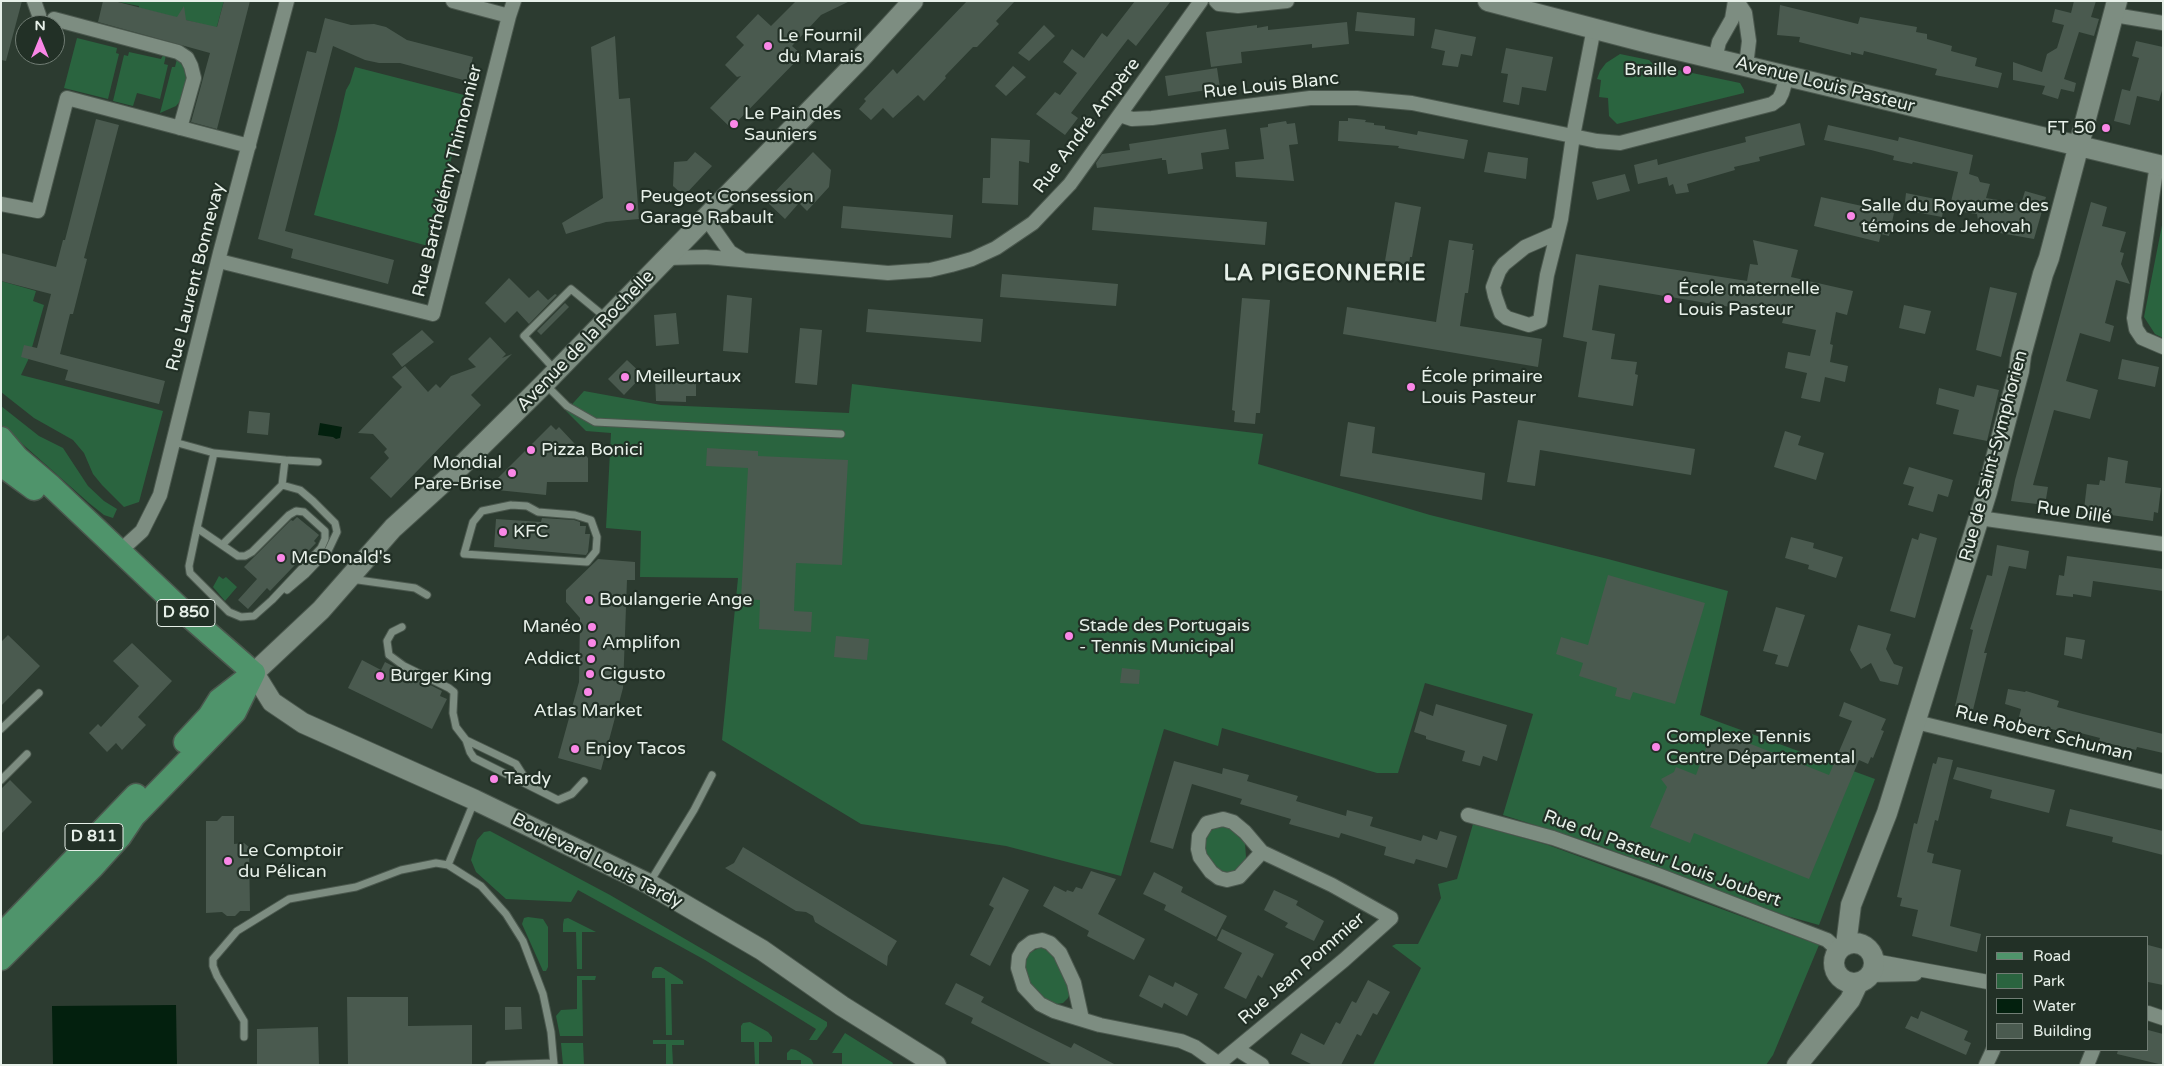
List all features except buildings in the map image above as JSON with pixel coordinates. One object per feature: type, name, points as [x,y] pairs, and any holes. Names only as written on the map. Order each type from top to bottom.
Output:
[{"type":"main road","name":"D 850","points":[[4,456],[120,551],[213,638],[254,673]]},
{"type":"main road","name":"Avenue de la Rochelle","points":[[1,935],[160,770],[220,700],[254,673]]},
{"type":"main road","name":"Avenue de la Rochelle","points":[[1,959],[92,867],[120,837],[134,816],[235,712],[254,673]]},
{"type":"street","points":[[34,1],[39,15]]},
{"type":"street","name":"Rue Laurent Bonnevay","points":[[120,551],[142,530],[160,495],[287,1]]},
{"type":"street","points":[[453,1],[510,16],[514,1]]},
{"type":"street","points":[[1199,4],[1217,2],[1238,6],[1287,1]]},
{"type":"street","name":"Avenue Louis Pasteur","points":[[1488,1],[1715,59],[2160,165]]},
{"type":"street","points":[[1715,59],[1719,42],[1732,19],[1736,1]]},
{"type":"street","points":[[1736,1],[1745,13],[1749,41],[1746,66]]},
{"type":"street","name":"Avenue de la Rochelle","points":[[254,673],[321,610],[407,515],[458,469],[551,378],[913,2]]},
{"type":"street","name":"Rue André Ampère","points":[[666,258],[706,257],[888,273],[930,270],[972,259],[996,248],[1020,234],[1046,212],[1070,184],[1199,4]]},
{"type":"street","points":[[2116,8],[2163,22]]},
{"type":"street","name":"Rue de Saint-Symphorien","points":[[1849,946],[1870,951],[1861,974],[1835,969],[1834,962],[1849,946],[1851,905],[1887,813],[1979,518],[2008,417],[2042,274],[2049,258],[2116,8]]},
{"type":"street","name":"Rue Barthélémy Thimonnier","points":[[219,261],[433,314],[510,16]]},
{"type":"street","points":[[65,22],[178,52],[187,58],[194,78],[180,128]]},
{"type":"street","points":[[1557,233],[1525,246],[1504,264],[1499,271],[1493,287],[1501,313],[1508,318],[1529,325],[1540,320],[1547,274],[1561,219],[1573,136],[1594,28]]},
{"type":"street","name":"Rue Louis Blanc","points":[[1120,115],[1132,119],[1152,118],[1310,98],[1356,98],[1412,103],[1620,144],[1772,104],[1778,100],[1782,93],[1787,76]]},
{"type":"street","points":[[1,204],[38,211],[67,98],[249,146]]},
{"type":"street","points":[[2160,165],[2134,318],[2136,329],[2142,338],[2163,347]]},
{"type":"street","name":"Rue André Ampère","points":[[706,218],[730,252],[748,262]]},
{"type":"street","name":"Rue Dillé","points":[[1979,518],[2163,544]]},
{"type":"street","name":"Boulevard Louis Tardy","points":[[254,673],[272,702],[303,723],[474,800],[648,884],[762,950],[842,1006],[936,1065]]},
{"type":"street","name":"Rue Robert Schuman","points":[[1916,722],[2163,782]]},
{"type":"street","name":"Rue du Pasteur Louis Joubert","points":[[1468,815],[1554,838],[1658,875],[1827,940],[1849,946]]},
{"type":"street","points":[[1223,819],[1233,822],[1245,832],[1262,852],[1239,877],[1227,880],[1219,878],[1211,872],[1200,857],[1198,850],[1199,836],[1207,823],[1223,819]]},
{"type":"street","name":"Rue Jean Pommier","points":[[1218,1064],[1391,918],[1332,885],[1262,852]]},
{"type":"street","points":[[1082,1019],[1074,983],[1060,952],[1050,943],[1042,940],[1032,942],[1024,948],[1020,958],[1020,978],[1024,987],[1040,1004],[1082,1019],[1125,1031],[1180,1041],[1195,1047],[1218,1064]]},
{"type":"street","points":[[1798,1065],[1850,1000],[1861,974],[1933,973],[1986,982]]},
{"type":"street","points":[[2149,1014],[2163,1018]]},
{"type":"street","name":"Rue Jean Pommier","points":[[1238,1049],[1262,1065]]},
{"type":"street","points":[[1986,1065],[1993,1051]]},
{"type":"street","points":[[2087,1065],[2093,1051]]},
{"type":"lane","points":[[607,319],[571,289],[524,336],[567,406],[595,422],[841,434]]},
{"type":"lane","points":[[174,442],[214,453],[318,462]]},
{"type":"lane","points":[[214,453],[189,566],[190,573],[229,612],[241,617],[254,616],[306,574],[328,552],[336,532],[335,523],[307,495],[300,490],[282,485]]},
{"type":"lane","points":[[223,544],[282,485],[285,460]]},
{"type":"lane","points":[[511,505],[527,506],[538,512],[576,515],[591,520],[598,537],[596,551],[587,562],[464,554],[472,522],[482,511],[511,505]]},
{"type":"lane","points":[[197,528],[238,556],[245,556],[252,552],[289,514],[296,511],[304,512],[325,531],[325,539],[321,548],[272,600]]},
{"type":"lane","points":[[349,578],[415,588],[426,595]]},
{"type":"lane","points":[[402,627],[392,632],[386,642],[389,655],[404,666],[454,692],[453,713],[456,727],[466,740],[474,758],[558,800],[572,794],[584,781]]},
{"type":"lane","points":[[1,729],[39,693]]},
{"type":"lane","points":[[466,740],[516,764],[530,786]]},
{"type":"lane","points":[[1,780],[27,754]]},
{"type":"lane","points":[[648,884],[694,810],[712,775]]},
{"type":"lane","points":[[448,865],[474,800]]},
{"type":"lane","points":[[244,1037],[244,1021],[213,966],[213,959],[237,931],[289,899],[356,887],[423,864],[448,865],[467,876],[492,896],[506,914],[523,942],[543,994],[551,1032],[554,1064],[489,1065]]},
{"type":"green space","points":[[114,1],[224,1],[214,37],[205,25],[139,8],[139,6]]},
{"type":"green space","points":[[77,38],[117,48],[116,53],[119,54],[108,99],[64,88]]},
{"type":"green space","points":[[129,52],[161,59],[163,55],[166,55],[164,64],[168,65],[160,99],[137,93],[133,106],[113,101],[124,55],[128,56]]},
{"type":"green space","points":[[1620,54],[1649,60],[1654,65],[1740,83],[1744,93],[1617,124],[1609,116],[1608,98],[1599,97],[1601,80],[1597,79],[1606,63]]},
{"type":"green space","points":[[177,59],[184,67],[187,83],[182,99],[176,106],[160,113],[172,67],[175,67]]},
{"type":"green space","points":[[355,67],[468,96],[428,246],[314,215],[346,90]]},
{"type":"green space","points":[[2163,220],[2163,338],[2155,334],[2144,317]]},
{"type":"green space","points":[[1,281],[36,291],[33,301],[44,305],[29,358],[21,375],[163,411],[139,502],[124,507],[93,474],[84,453],[73,440],[34,418],[1,392]]},
{"type":"green space","name":"Stade des Portugais - Tennis Municipal","points":[[852,384],[1263,434],[1258,464],[1430,515],[1728,591],[1700,715],[1875,779],[1819,925],[1787,916],[1700,885],[1598,845],[1503,815],[1533,714],[1425,683],[1398,773],[1377,773],[1222,728],[1218,746],[1164,729],[1121,876],[1006,846],[861,824],[722,740],[738,578],[640,577],[641,531],[606,528],[611,433],[586,431],[566,411],[584,391],[661,405],[849,413]]},
{"type":"green space","points":[[1,406],[39,436],[63,448],[88,486],[104,501],[117,509],[113,518],[104,515],[89,503],[1,425]]},
{"type":"green space","points":[[219,576],[223,579],[226,577],[237,587],[225,601],[213,587]]},
{"type":"green space","points":[[1473,824],[1548,845],[1819,945],[1773,1055],[1766,1065],[1373,1065],[1421,968],[1392,946],[1396,944],[1418,944],[1441,898],[1438,884],[1457,879]]},
{"type":"green space","points":[[1219,826],[1231,828],[1245,843],[1246,857],[1244,864],[1232,873],[1217,870],[1206,856],[1204,840],[1207,833]]},
{"type":"green space","points":[[490,831],[610,895],[827,1022],[827,1026],[817,1040],[809,1040],[816,1029],[705,960],[578,890],[571,902],[506,899],[476,872],[471,860],[477,840],[484,832]]},
{"type":"green space","points":[[524,918],[543,919],[548,927],[548,967],[546,971],[543,971],[522,924]]},
{"type":"green space","points":[[568,918],[596,932],[582,932],[582,969],[577,969],[576,932],[563,932],[564,919]]},
{"type":"green space","points":[[1041,947],[1049,949],[1054,953],[1066,975],[1070,993],[1063,1003],[1057,1004],[1047,1001],[1036,994],[1025,975],[1025,960],[1029,953]]},
{"type":"green space","points":[[655,967],[661,967],[683,981],[683,984],[671,984],[672,1035],[666,1035],[665,978],[652,978],[652,972]]},
{"type":"green space","points":[[577,976],[596,976],[595,980],[582,980],[583,1036],[560,1036],[556,1016],[561,1010],[577,1009]]},
{"type":"green space","points":[[750,1022],[768,1032],[772,1037],[772,1042],[759,1042],[759,1065],[755,1065],[754,1042],[741,1042],[741,1026],[743,1023]]},
{"type":"green space","points":[[845,1033],[893,1063],[892,1065],[842,1065],[842,1053],[832,1053]]},
{"type":"green space","points":[[653,1040],[684,1040],[684,1045],[672,1045],[673,1065],[666,1065],[666,1044],[653,1044]]},
{"type":"green space","points":[[561,1043],[583,1043],[584,1065],[563,1065]]},
{"type":"green space","points":[[791,1049],[811,1059],[814,1065],[801,1065],[801,1060],[787,1060],[787,1053]]},
{"type":"water","points":[[320,423],[342,427],[340,438],[336,439],[318,435]]},
{"type":"water","points":[[176,1005],[177,1065],[53,1065],[52,1006]]},
{"type":"place","name":"Le Fournil du Marais","points":[[768,46]]},
{"type":"place","name":"Braille","points":[[1687,70]]},
{"type":"place","name":"Le Pain des Sauniers","points":[[734,124]]},
{"type":"place","name":"FT 50","points":[[2106,128]]},
{"type":"place","name":"Peugeot Consession Garage Rabault","points":[[630,207]]},
{"type":"place","name":"Salle du Royaume des témoins de Jehovah","points":[[1851,216]]},
{"type":"place","name":"École maternelle Louis Pasteur","points":[[1668,299]]},
{"type":"place","name":"Meilleurtaux","points":[[625,377]]},
{"type":"place","name":"École primaire Louis Pasteur","points":[[1411,387]]},
{"type":"place","name":"Pizza Bonici","points":[[531,450]]},
{"type":"place","name":"Mondial Pare-Brise","points":[[512,473]]},
{"type":"place","name":"KFC","points":[[503,532]]},
{"type":"place","name":"McDonald's","points":[[281,558]]},
{"type":"place","name":"Boulangerie Ange","points":[[589,600]]},
{"type":"place","name":"Manéo","points":[[592,627]]},
{"type":"place","name":"Stade des Portugais - Tennis Municipal","points":[[1069,636]]},
{"type":"place","name":"Amplifon","points":[[592,643]]},
{"type":"place","name":"Addict","points":[[591,659]]},
{"type":"place","name":"Cigusto","points":[[590,674]]},
{"type":"place","name":"Burger King","points":[[380,676]]},
{"type":"place","name":"Atlas Market","points":[[588,692]]},
{"type":"place","name":"Complexe Tennis Centre Départemental","points":[[1656,747]]},
{"type":"place","name":"Enjoy Tacos","points":[[575,749]]},
{"type":"place","name":"Tardy","points":[[494,779]]},
{"type":"place","name":"Le Comptoir du Pélican","points":[[228,861]]},
{"type":"district","name":"LA PIGEONNERIE","points":[[1325,274]]}]
